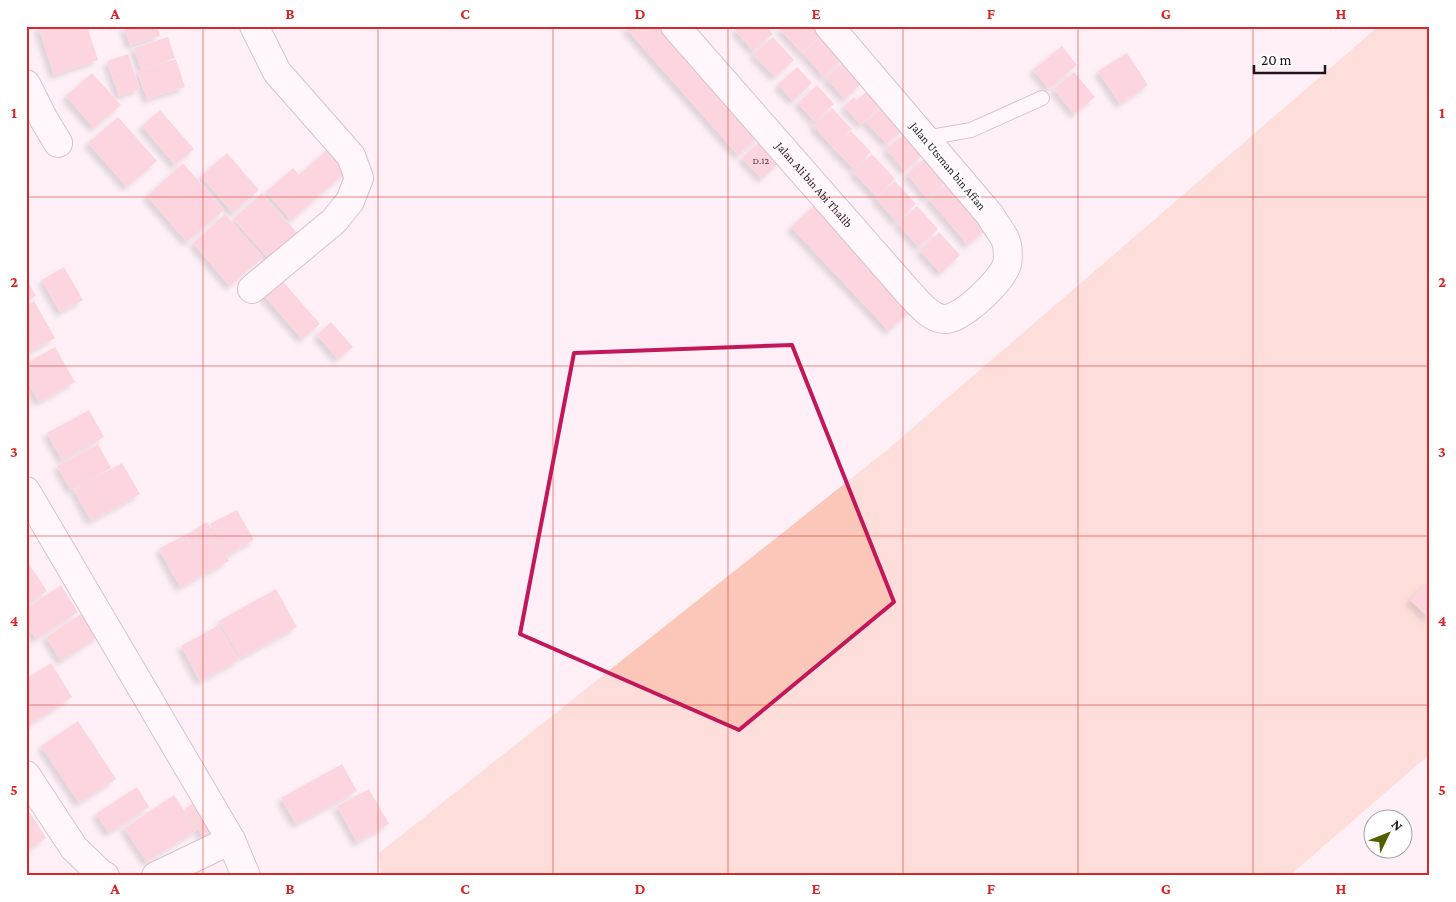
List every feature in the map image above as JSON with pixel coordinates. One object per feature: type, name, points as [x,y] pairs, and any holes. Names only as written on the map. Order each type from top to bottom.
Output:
[{"type":"street","points":[[252,289],[334,221],[350,201],[359,178],[351,156],[277,72],[254,26]]},
{"type":"street","name":"Jalan Ali bin Abi Thalib","points":[[675,26],[909,293],[932,316],[945,319],[954,317],[964,311]]},
{"type":"street","name":"Jalan Utsman bin Affan","points":[[829,26],[990,215],[1007,244],[1007,264],[998,281],[964,311]]},
{"type":"street","points":[[26,84],[42,118],[58,144]]},
{"type":"street","points":[[26,491],[230,840],[246,876]]},
{"type":"street","points":[[26,776],[74,848],[105,876]]},
{"type":"street","points":[[156,876],[230,840]]},
{"type":"lane","points":[[925,138],[971,130],[1042,98]]},
{"type":"highlighted area","points":[[792,345],[894,602],[739,730],[520,634],[574,353]]},
{"type":"shaded area","points":[[1379,26],[1430,26],[1430,754],[1289,876],[381,876],[379,853],[887,450]]},
{"type":"building","points":[[38,26],[87,26],[98,60],[54,75]]},
{"type":"building","points":[[124,26],[157,26],[160,36],[130,45]]},
{"type":"building","points":[[624,26],[665,26],[762,134],[738,155]]},
{"type":"building","points":[[739,26],[766,26],[773,34],[753,51],[735,30]]},
{"type":"building","points":[[783,26],[819,26],[824,32],[802,53],[780,29]]},
{"type":"building","points":[[825,33],[846,56],[824,77],[803,53]]},
{"type":"building","points":[[168,37],[175,58],[141,69],[134,48]]},
{"type":"building","points":[[773,37],[794,60],[775,77],[753,54]]},
{"type":"building","points":[[1062,46],[1077,65],[1049,89],[1033,70]]},
{"type":"building","points":[[1127,53],[1148,85],[1120,104],[1098,71]]},
{"type":"building","points":[[128,54],[140,89],[119,96],[107,61]]},
{"type":"building","points":[[176,59],[185,87],[147,99],[137,71]]},
{"type":"building","points":[[845,61],[864,81],[845,99],[826,78]]},
{"type":"building","points":[[797,67],[812,83],[793,101],[778,85]]},
{"type":"building","points":[[1074,72],[1095,97],[1074,114],[1054,89]]},
{"type":"building","points":[[92,73],[121,105],[94,128],[66,96]]},
{"type":"building","points":[[817,85],[834,104],[815,122],[798,103]]},
{"type":"building","points":[[866,92],[880,107],[861,125],[844,106],[854,97],[857,100]]},
{"type":"building","points":[[885,104],[906,127],[887,144],[866,122]]},
{"type":"building","points":[[832,108],[852,129],[833,147],[813,126]]},
{"type":"building","points":[[160,110],[194,149],[175,165],[142,126]]},
{"type":"building","points":[[118,117],[157,161],[127,187],[88,143]]},
{"type":"building","points":[[851,131],[871,152],[854,169],[833,148]]},
{"type":"building","points":[[904,134],[923,155],[905,171],[886,149]]},
{"type":"building","points":[[761,140],[780,161],[762,179],[742,158]]},
{"type":"building","points":[[330,147],[350,169],[291,220],[266,192],[293,168],[299,175]]},
{"type":"building","points":[[227,153],[259,190],[233,213],[201,176]]},
{"type":"building","points":[[872,154],[895,179],[877,197],[853,172]]},
{"type":"building","points":[[926,157],[947,181],[927,198],[907,174]]},
{"type":"building","points":[[183,163],[224,210],[187,242],[147,196]]},
{"type":"building","points":[[895,181],[916,204],[897,222],[876,199]]},
{"type":"building","points":[[949,182],[988,228],[968,245],[929,199]]},
{"type":"building","points":[[262,193],[299,235],[270,260],[233,219]]},
{"type":"building","points":[[817,203],[915,306],[889,331],[791,227]]},
{"type":"building","points":[[917,206],[938,229],[919,247],[898,224]]},
{"type":"building","points":[[225,214],[263,257],[230,286],[193,243]]},
{"type":"building","points":[[939,232],[960,255],[941,273],[920,251]]},
{"type":"building","points":[[64,267],[83,300],[60,312],[42,280]]},
{"type":"building","points":[[278,276],[320,324],[302,339],[261,292]]},
{"type":"building","points":[[26,278],[36,296],[26,301]]},
{"type":"building","points":[[34,301],[55,338],[26,354],[26,305]]},
{"type":"building","points":[[331,322],[353,347],[338,359],[317,335]]},
{"type":"building","points":[[55,347],[75,382],[39,402],[26,379],[26,363]]},
{"type":"building","points":[[89,410],[104,437],[62,460],[47,433]]},
{"type":"building","points":[[98,444],[111,468],[71,490],[57,466]]},
{"type":"building","points":[[122,463],[140,494],[91,521],[74,490]]},
{"type":"building","points":[[237,510],[254,540],[227,555],[210,524]]},
{"type":"building","points":[[207,522],[229,561],[207,573],[186,535]]},
{"type":"building","points":[[185,535],[206,573],[180,587],[159,549]]},
{"type":"building","points":[[26,562],[47,591],[26,605]]},
{"type":"building","points":[[1430,581],[1430,619],[1410,600]]},
{"type":"building","points":[[61,585],[78,612],[36,639],[26,624],[26,609]]},
{"type":"building","points":[[276,589],[297,627],[240,658],[219,621]]},
{"type":"building","points":[[84,612],[100,635],[61,661],[46,637]]},
{"type":"building","points":[[219,625],[239,660],[200,681],[181,646]]},
{"type":"building","points":[[51,663],[72,697],[26,727],[26,679]]},
{"type":"building","points":[[78,721],[116,779],[79,803],[41,746]]},
{"type":"building","points":[[342,764],[357,791],[296,824],[281,798]]},
{"type":"building","points":[[137,787],[149,807],[109,833],[96,814]]},
{"type":"building","points":[[369,789],[389,824],[357,842],[337,806]]},
{"type":"building","points":[[174,795],[197,830],[147,862],[124,828]]},
{"type":"building","points":[[199,800],[217,828],[203,837],[185,809]]},
{"type":"building","points":[[30,813],[46,838],[26,851],[26,815]]}]
